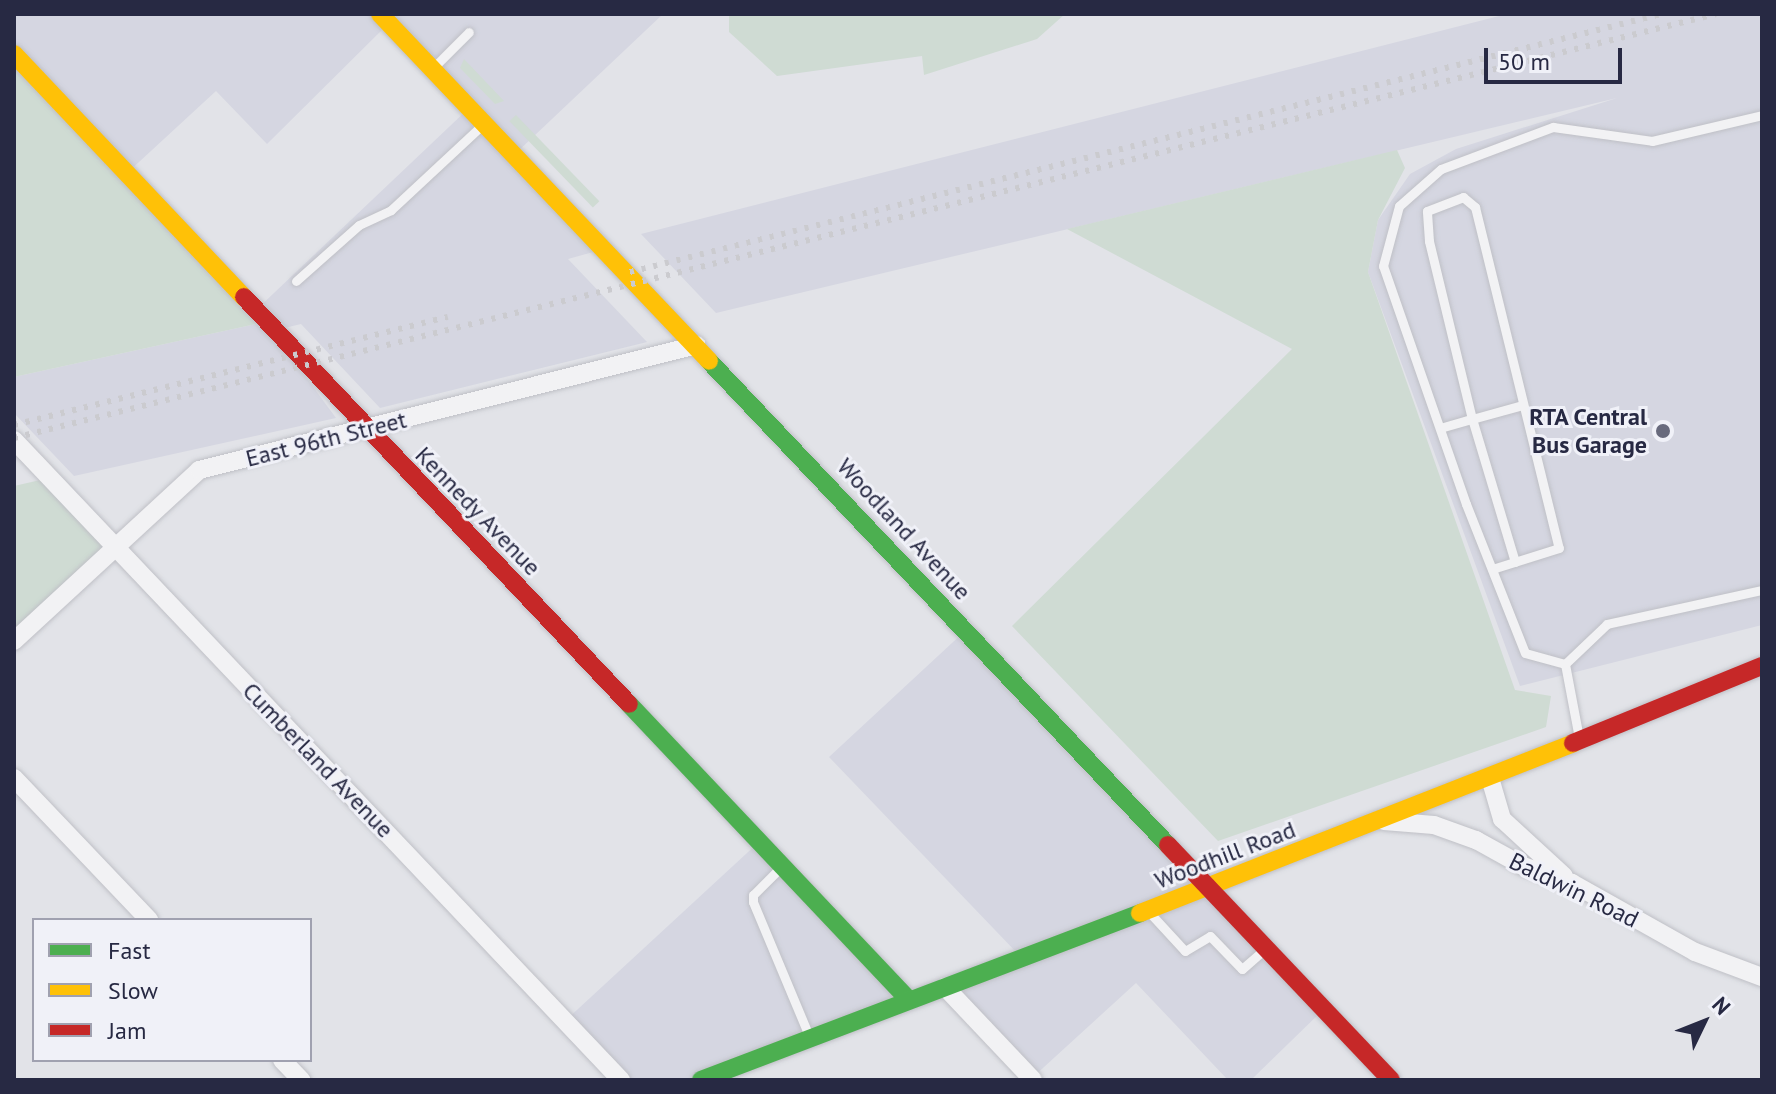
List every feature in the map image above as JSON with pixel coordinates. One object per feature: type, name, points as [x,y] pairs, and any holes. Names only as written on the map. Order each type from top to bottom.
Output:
[{"type":"street","name":"Woodland Avenue","points":[[380,14],[1391,1080]]},
{"type":"street","name":"Kennedy Avenue","points":[[14,54],[366,430],[909,1000]]},
{"type":"street","name":"East 96th Street","points":[[14,641],[199,470],[697,345]]},
{"type":"street","name":"Cumberland Avenue","points":[[14,440],[621,1080]]},
{"type":"street","name":"Woodhill Road","points":[[701,1080],[739,1074],[810,1038],[1381,821],[1762,666]]},
{"type":"street","points":[[14,778],[147,918]]},
{"type":"street","points":[[1490,778],[1495,804],[1513,833],[1572,883]]},
{"type":"street","name":"Baldwin Road","points":[[1381,821],[1434,825],[1572,883],[1695,952],[1762,977]]},
{"type":"street","points":[[945,987],[1033,1080]]},
{"type":"street","points":[[284,1062],[301,1080]]},
{"type":"lane","points":[[432,69],[469,32]]},
{"type":"lane","points":[[1565,664],[1525,653],[1440,428],[1383,266],[1399,206],[1441,169],[1553,127],[1652,141],[1762,115]]},
{"type":"lane","points":[[296,281],[367,222],[391,210],[484,122]]},
{"type":"lane","points":[[1492,569],[1515,562],[1559,548],[1475,207],[1463,197],[1427,211],[1429,241],[1472,419],[1515,562]]},
{"type":"lane","points":[[1440,428],[1523,405]]},
{"type":"lane","points":[[1565,664],[1607,624],[1762,590]]},
{"type":"lane","points":[[1565,664],[1580,741]]},
{"type":"lane","points":[[783,866],[753,895],[753,902],[810,1038]]},
{"type":"lane","points":[[1147,910],[1185,951],[1210,936],[1242,969],[1266,948]]},
{"type":"shaded area","points":[[14,14],[663,14],[515,154],[604,249],[568,259],[647,342],[380,408],[301,324],[272,331],[336,418],[74,476],[14,413],[14,377],[265,322],[255,311],[469,108],[389,23],[267,144],[216,91],[126,174],[14,54]]},
{"type":"shaded area","points":[[729,14],[1065,14],[1037,39],[924,75],[922,56],[777,76],[729,32]]},
{"type":"shaded area","points":[[1507,14],[1762,14],[1762,625],[1520,686],[1368,272],[1378,220],[1410,174],[1456,149],[1617,98],[716,313],[641,234]]},
{"type":"shaded area","points":[[14,54],[265,322],[14,377]]},
{"type":"shaded area","points":[[464,59],[504,101],[495,104],[460,68]]},
{"type":"shaded area","points":[[516,115],[599,201],[593,208],[510,121]]},
{"type":"shaded area","points":[[1397,150],[1405,168],[1378,220],[1368,272],[1515,690],[1551,696],[1546,727],[1218,841],[1012,626],[1292,349],[1067,229]]},
{"type":"shaded area","points":[[49,478],[115,547],[14,641],[14,486]]},
{"type":"shaded area","points":[[966,630],[1324,1009],[1251,1080],[1228,1080],[1136,983],[1032,1078],[945,987],[1021,957],[829,757]]},
{"type":"shaded area","points":[[760,841],[909,1000],[701,1080],[621,1080],[565,1021]]},
{"type":"railway","points":[[630,272],[1662,14]]},
{"type":"railway","points":[[14,438],[1716,14]]},
{"type":"railway","points":[[14,425],[448,317]]},
{"type":"traffic: fast","points":[[709,361],[1168,845]]},
{"type":"traffic: fast","points":[[629,704],[909,1000]]},
{"type":"traffic: fast","points":[[701,1080],[1140,913]]},
{"type":"traffic: slow","points":[[380,14],[709,361]]},
{"type":"traffic: slow","points":[[14,54],[244,297]]},
{"type":"traffic: slow","points":[[1140,913],[1573,743]]},
{"type":"traffic: jam","points":[[244,297],[629,704]]},
{"type":"traffic: jam","points":[[1573,743],[1762,666]]},
{"type":"traffic: jam","points":[[1168,845],[1391,1080]]},
{"type":"place","name":"RTA Central Bus Garage","points":[[1663,431]]}]
